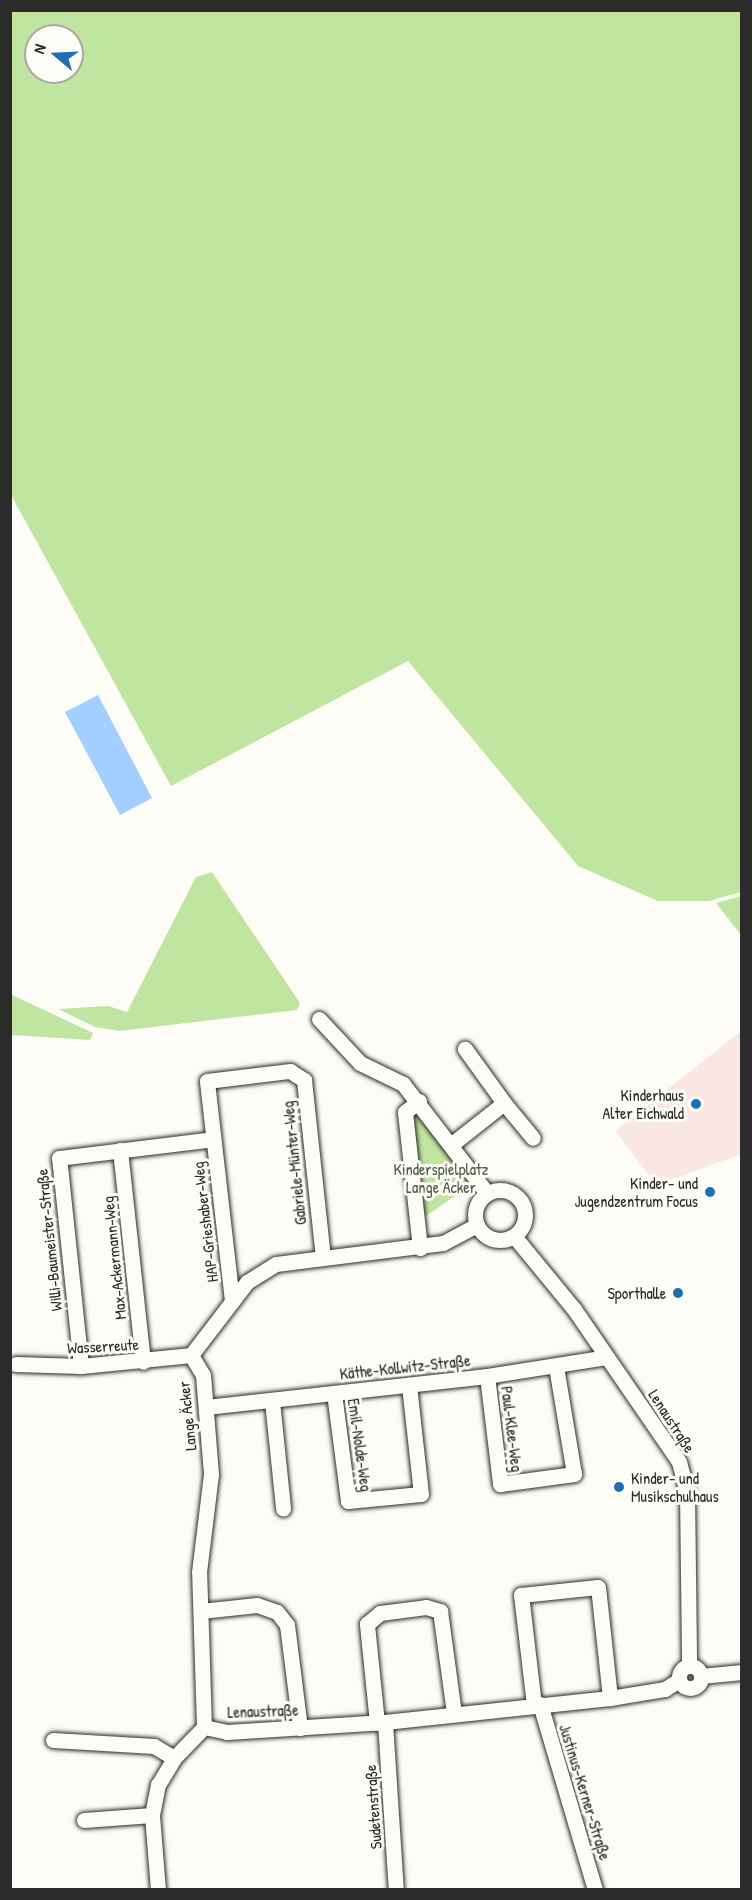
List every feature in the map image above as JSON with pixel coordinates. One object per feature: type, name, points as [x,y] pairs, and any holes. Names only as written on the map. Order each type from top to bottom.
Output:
[{"type":"street","points":[[319,1019],[360,1063],[403,1084],[419,1101],[487,1192]]},
{"type":"street","points":[[465,1049],[532,1138]]},
{"type":"street","name":"Gabriele-Münter-Weg","points":[[213,1139],[207,1081],[290,1071],[304,1080],[323,1257]]},
{"type":"street","points":[[419,1101],[405,1112],[420,1248]]},
{"type":"street","points":[[452,1144],[504,1103]]},
{"type":"street","name":"Willi-Baumeister-Straße","points":[[81,1366],[58,1158],[213,1139]]},
{"type":"street","name":"HAP-Grieshaber-Weg","points":[[213,1139],[232,1301]]},
{"type":"street","name":"Max-Ackermann-Weg","points":[[120,1149],[143,1362]]},
{"type":"street","points":[[506,1190],[521,1200],[525,1216],[514,1236],[496,1240],[477,1225],[477,1203],[487,1192],[506,1190]]},
{"type":"street","points":[[191,1355],[247,1282],[276,1264],[420,1248],[443,1243],[477,1225]]},
{"type":"street","name":"Lenaustraße","points":[[204,1727],[226,1732],[300,1728],[381,1722],[610,1698],[665,1689],[679,1680],[681,1670],[695,1671],[687,1492],[679,1462],[608,1357],[514,1236]]},
{"type":"street","name":"Wasserreute","points":[[16,1364],[81,1366],[143,1362],[191,1355]]},
{"type":"street","name":"Lange Äcker","points":[[191,1355],[202,1375],[211,1474],[199,1572],[204,1727]]},
{"type":"street","name":"Käthe-Kollwitz-Straße","points":[[206,1407],[487,1376],[556,1367],[608,1357]]},
{"type":"street","name":"Paul-Klee-Weg","points":[[487,1376],[500,1484],[574,1474],[556,1367]]},
{"type":"street","name":"Emil-Nolde-Weg","points":[[334,1393],[348,1501],[421,1494],[409,1385]]},
{"type":"street","points":[[272,1401],[283,1508]]},
{"type":"street","name":"Justinus-Kerner-Straße","points":[[596,1890],[537,1704],[521,1595],[598,1587],[610,1698]]},
{"type":"street","points":[[201,1611],[257,1605],[277,1612],[287,1625],[300,1728]]},
{"type":"street","name":"Sudetenstraße","points":[[396,1890],[381,1722],[367,1624],[380,1613],[415,1608],[440,1611],[454,1713]]},
{"type":"street","points":[[695,1671],[741,1672]]},
{"type":"street","points":[[158,1890],[152,1815],[158,1785],[174,1758],[204,1727]]},
{"type":"street","points":[[53,1740],[154,1746],[174,1758]]},
{"type":"street","points":[[84,1820],[152,1815]]},
{"type":"shaded area","name":"Kinderhaus Alter Eichwald","points":[[741,1031],[741,1154],[657,1185],[615,1131]]},
{"type":"green space","points":[[10,11],[741,11],[741,892],[709,901],[658,901],[578,866],[408,661],[171,786],[11,495]]},
{"type":"green space","points":[[212,872],[300,1003],[297,1010],[119,1031],[95,1027],[58,1009],[108,1006],[127,1012],[196,877]]},
{"type":"green space","points":[[742,896],[741,935],[716,903]]},
{"type":"green space","points":[[10,994],[93,1033],[90,1040],[11,1035]]},
{"type":"green space","name":"Kinderspielplatz Lange Äcker","points":[[417,1110],[474,1183],[423,1218],[410,1113]]},
{"type":"water","points":[[98,695],[152,798],[120,815],[65,712]]},
{"type":"place","name":"Kinderhaus Alter Eichwald","points":[[696,1104]]},
{"type":"place","name":"Kinder- und Jugendzentrum Focus","points":[[710,1192]]},
{"type":"place","name":"Sporthalle","points":[[678,1293]]},
{"type":"place","name":"Kinder- und Musikschulhaus","points":[[619,1487]]}]
